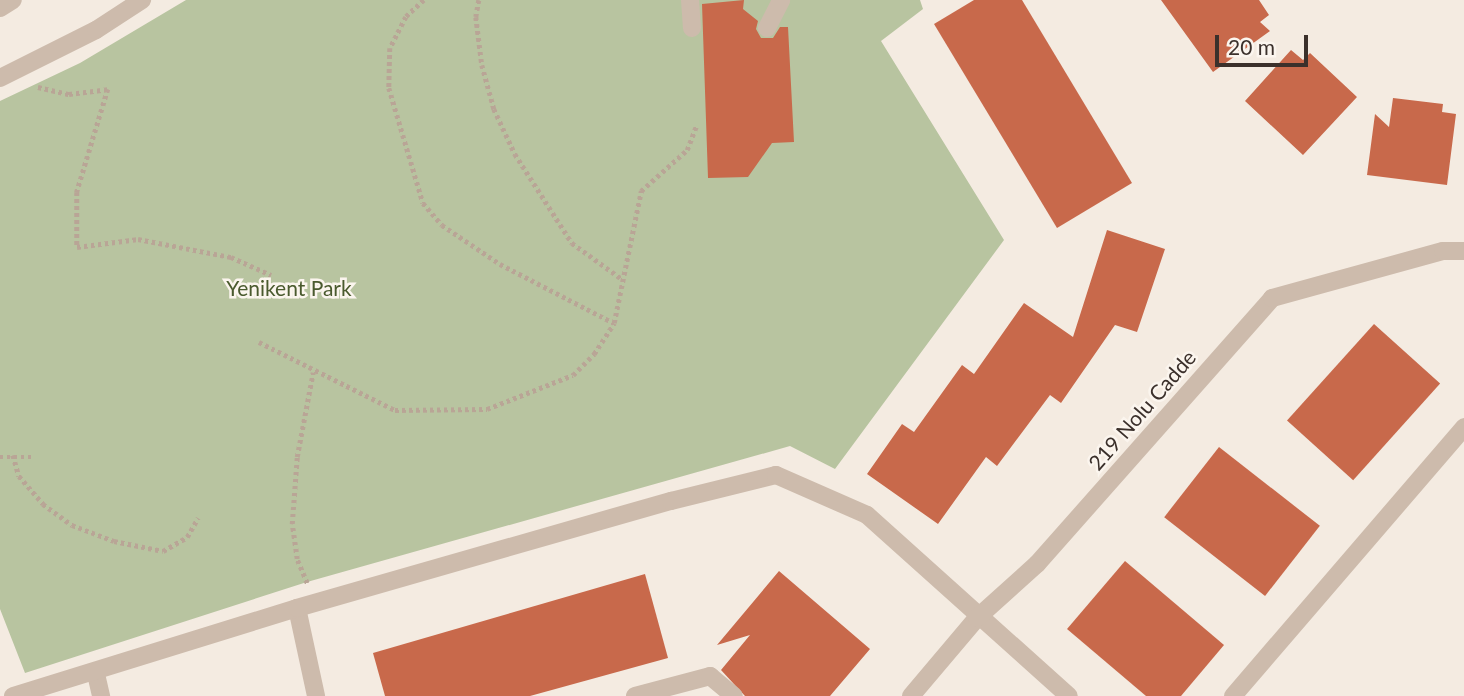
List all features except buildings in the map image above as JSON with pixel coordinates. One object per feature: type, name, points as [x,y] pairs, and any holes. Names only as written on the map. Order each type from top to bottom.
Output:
[{"type":"street","points":[[0,8],[13,0]]},
{"type":"street","points":[[0,78],[96,30],[142,0]]},
{"type":"street","points":[[690,0],[692,28]]},
{"type":"street","points":[[767,28],[781,0]]},
{"type":"street","name":"219 Nolu Cadde","points":[[911,696],[977,618],[1037,564],[1272,298],[1443,251],[1464,251]]},
{"type":"street","points":[[1233,696],[1464,426]]},
{"type":"street","points":[[13,696],[96,674],[296,608],[671,501],[776,475],[867,515],[977,618],[1069,696]]},
{"type":"street","points":[[296,608],[316,696]]},
{"type":"street","points":[[96,674],[101,696]]},
{"type":"street","points":[[635,696],[710,676],[734,696]]},
{"type":"path","points":[[424,0],[406,18],[390,48],[389,88],[423,203],[442,225],[500,264],[614,323]]},
{"type":"path","points":[[479,0],[476,17],[482,65],[494,109],[515,155],[572,243],[622,279]]},
{"type":"path","points":[[34,86],[69,94],[108,89],[77,192],[78,247],[138,239],[231,257],[271,275]]},
{"type":"path","points":[[259,342],[313,372],[395,410],[487,410],[573,375],[594,355],[614,323],[640,191],[687,150],[696,127]]},
{"type":"path","points":[[313,372],[297,457],[292,524],[297,559],[316,603]]},
{"type":"path","points":[[13,455],[19,476],[43,504],[72,525],[114,541],[163,551],[187,537],[198,518]]},
{"type":"path","points":[[0,457],[33,457]]},
{"type":"green space","name":"Yenikent Park","points":[[186,0],[920,0],[923,9],[881,41],[1004,240],[835,469],[790,446],[307,582],[25,673],[0,609],[0,101],[80,63]]}]
